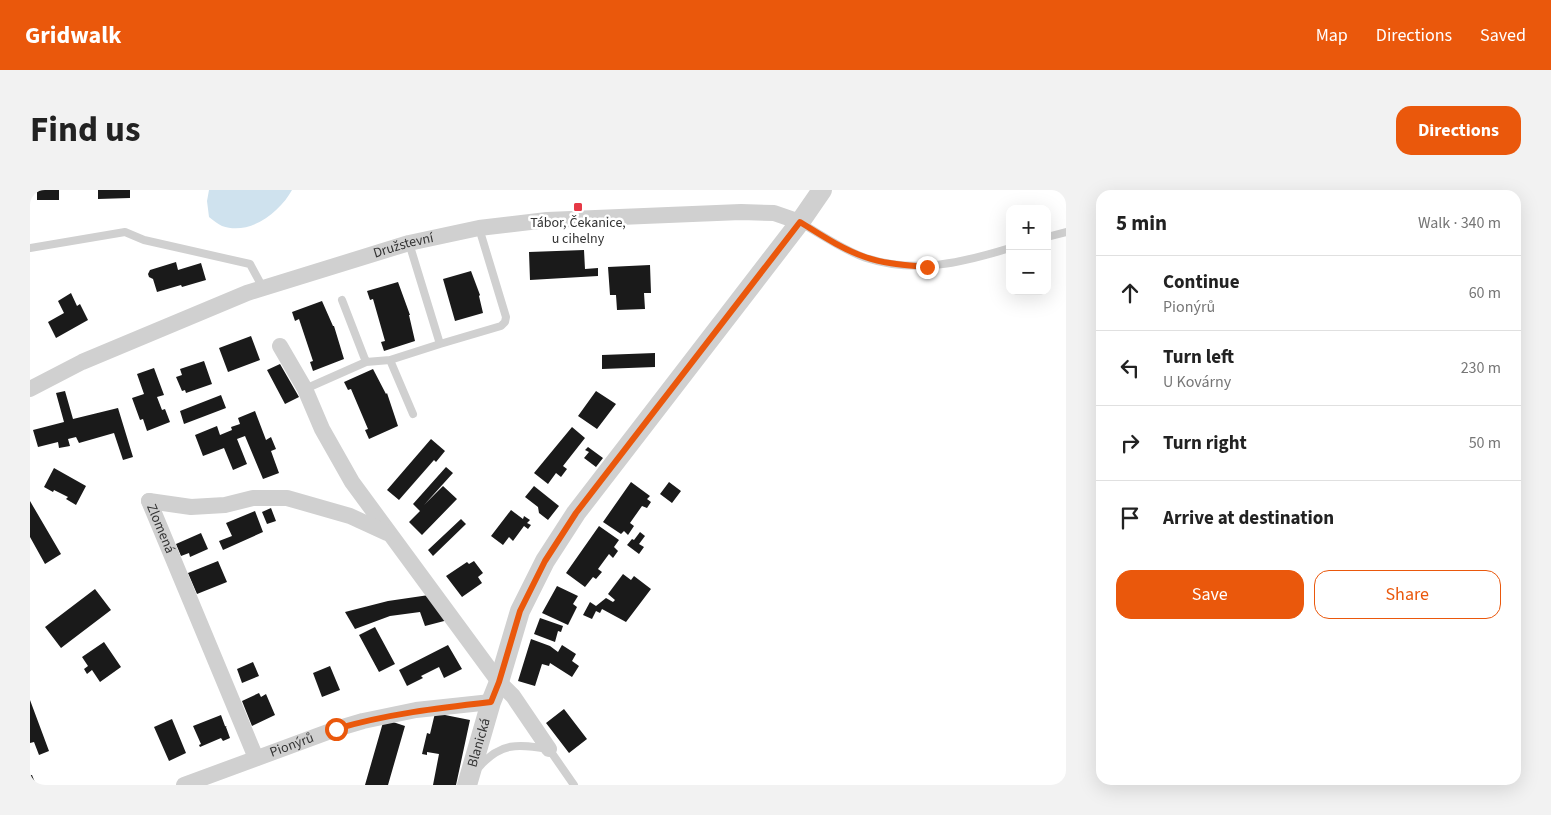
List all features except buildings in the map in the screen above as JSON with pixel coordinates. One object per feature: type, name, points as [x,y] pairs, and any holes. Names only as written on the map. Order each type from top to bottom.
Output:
[{"type":"street","name":"Blanická","points":[[468,782],[520,611],[545,561],[576,513],[800,222],[822,190]]},
{"type":"street","name":"Družstevní","points":[[30,389],[82,362],[263,288],[409,243],[479,228],[547,220],[741,212],[774,213],[800,222]]},
{"type":"street","name":"Zlomená","points":[[280,346],[305,389],[322,429],[348,474],[389,534],[499,682],[513,696],[549,749]]},
{"type":"street","name":"Zlomená","points":[[256,758],[149,500],[191,507],[225,505],[253,498],[287,498],[350,516],[389,534]]},
{"type":"street","name":"Pionýrů","points":[[184,785],[364,721],[416,710],[491,702]]},
{"type":"lane","points":[[800,222],[865,258],[896,264],[927,267],[952,264],[1006,249]]},
{"type":"lane","points":[[305,389],[366,362],[390,360],[501,326],[506,318],[479,228]]},
{"type":"lane","points":[[30,248],[125,232],[144,240],[250,264],[263,288]]},
{"type":"lane","points":[[1051,236],[1066,232]]},
{"type":"lane","points":[[409,243],[440,344]]},
{"type":"lane","points":[[342,300],[366,362]]},
{"type":"lane","points":[[390,360],[413,414]]},
{"type":"lane","points":[[468,782],[487,758],[503,748],[522,744],[549,749],[574,785]]},
{"type":"water","points":[[209,190],[292,190],[280,206],[263,220],[243,228],[233,228],[222,226],[209,217],[207,201]]},
{"type":"place","name":"Tábor, Čekanice, u cihelny","points":[[578,207]]},
{"type":"route","points":[[336,729],[416,710],[491,702],[499,682],[520,611],[545,561],[576,513],[800,222],[865,258],[927,267]]}]
